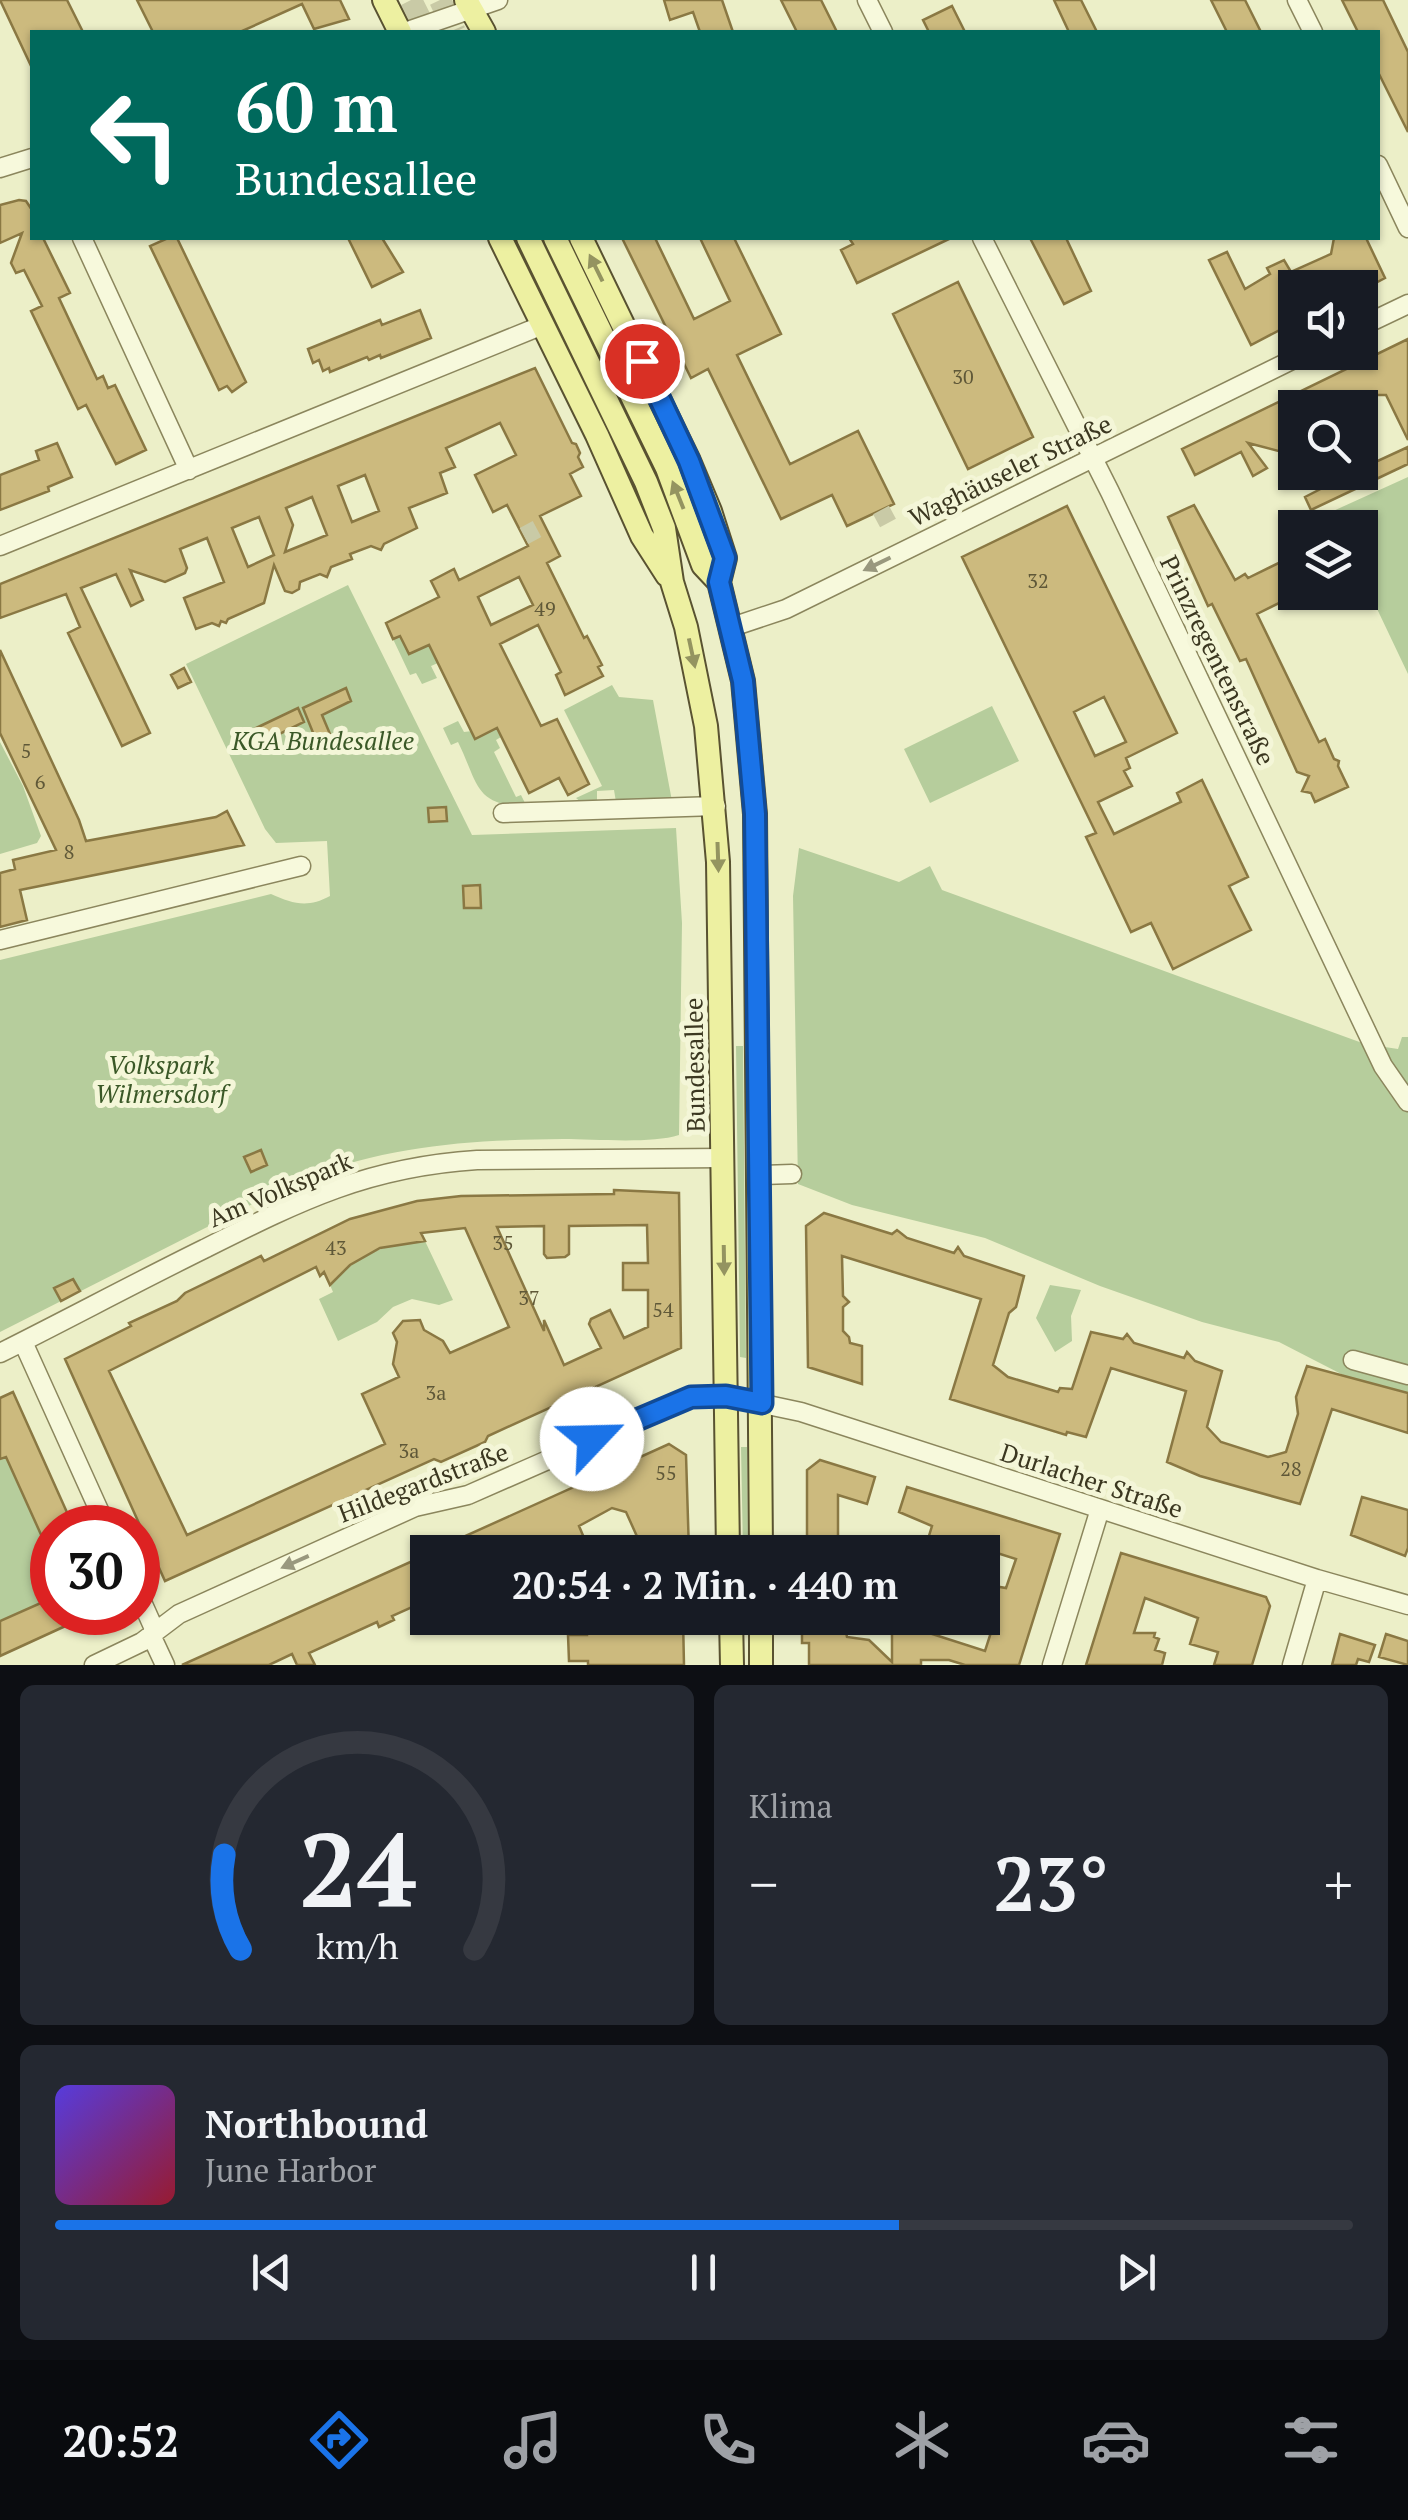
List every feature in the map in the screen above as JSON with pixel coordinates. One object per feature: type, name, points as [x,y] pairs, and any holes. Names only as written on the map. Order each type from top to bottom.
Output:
[{"type":"main road","points":[[384,0],[402,30]]},
{"type":"main road","points":[[468,5],[483,30]]},
{"type":"main road","name":"Bundesallee","points":[[501,240],[598,435],[642,536],[672,582]]},
{"type":"main road","name":"Bundesallee","points":[[529,240],[646,482],[664,528],[672,582],[696,671],[716,806],[728,1535]]},
{"type":"main road","points":[[556,240],[666,468],[703,565],[719,582],[743,681],[755,814],[761,1535]]},
{"type":"main road","points":[[582,240],[710,511],[725,558],[719,582]]},
{"type":"main road","points":[[731,1635],[732,1665]]},
{"type":"main road","points":[[760,1635],[761,1663]]},
{"type":"street","points":[[408,30],[468,5],[498,0]]},
{"type":"street","points":[[867,0],[882,30]]},
{"type":"street","points":[[1297,0],[1312,30]]},
{"type":"street","points":[[0,168],[30,159]]},
{"type":"street","points":[[1380,169],[1408,228]]},
{"type":"street","points":[[83,240],[189,470]]},
{"type":"street","name":"Prinzregentenstraße","points":[[983,240],[1384,1066],[1408,1102]]},
{"type":"street","points":[[1378,318],[1408,304]]},
{"type":"street","points":[[0,546],[543,326]]},
{"type":"street","name":"Waghäuseler Straße","points":[[732,627],[786,608],[1278,367]]},
{"type":"street","points":[[503,813],[716,806]]},
{"type":"street","points":[[0,940],[301,866]]},
{"type":"street","name":"Am Volkspark","points":[[0,1353],[296,1203],[361,1179],[437,1162],[723,1158]]},
{"type":"street","points":[[760,1175],[792,1174]]},
{"type":"street","points":[[22,1342],[97,1505]]},
{"type":"street","points":[[1353,1360],[1408,1375]]},
{"type":"street","name":"Hildegardstraße","points":[[160,1628],[179,1614],[416,1507],[468,1495],[680,1401],[726,1396],[762,1403]]},
{"type":"street","name":"Durlacher Straße","points":[[762,1403],[801,1412],[1408,1605]]},
{"type":"street","points":[[1052,1665],[1100,1509]]},
{"type":"street","points":[[1292,1665],[1317,1579]]},
{"type":"street","name":"Hildegardstraße","points":[[94,1665],[150,1635]]},
{"type":"street","points":[[154,1635],[164,1665]]},
{"type":"green space","points":[[1408,477],[1408,674],[1378,610],[1378,510],[1335,510]]},
{"type":"green space","name":"Volkspark Wilmersdorf","points":[[348,585],[472,835],[676,828],[682,923],[679,1135],[638,1140],[463,1143],[400,1151],[337,1167],[304,1178],[0,1332],[0,960],[271,894],[300,903],[330,896],[327,841],[276,843],[265,829],[186,664]]},
{"type":"green space","points":[[400,636],[410,654],[438,640],[447,659],[431,666],[437,678],[422,684],[416,673],[410,675],[393,639]]},
{"type":"green space","points":[[612,685],[619,697],[653,700],[672,801],[616,802],[614,790],[597,791],[597,804],[582,803],[576,798],[602,786],[564,710]]},
{"type":"green space","points":[[992,706],[1019,761],[930,803],[904,749]]},
{"type":"green space","points":[[458,721],[464,732],[497,728],[500,748],[494,752],[516,797],[521,795],[527,807],[497,802],[480,790],[458,742],[451,745],[443,728]]},
{"type":"green space","points":[[0,742],[23,786],[41,836],[37,843],[0,854]]},
{"type":"green space","points":[[799,848],[899,882],[930,866],[942,890],[1365,1044],[1398,1049],[1402,1037],[1408,1037],[1408,1397],[1390,1387],[1388,1390],[1347,1377],[1279,1342],[1202,1322],[1100,1286],[985,1238],[852,1205],[798,1184],[793,896]]},
{"type":"green space","points":[[736,1046],[743,1046],[746,1358],[740,1357]]},
{"type":"green space","points":[[425,1241],[453,1300],[439,1305],[412,1299],[338,1341],[319,1299],[333,1292],[330,1285],[373,1252]]},
{"type":"green space","points":[[1050,1285],[1081,1290],[1071,1316],[1072,1341],[1055,1352],[1036,1318]]},
{"type":"green space","points":[[741,1447],[747,1447],[748,1535],[743,1535]]},
{"type":"green space","points":[[0,1454],[6,1457],[30,1510],[30,1608],[0,1621]]},
{"type":"building","points":[[0,0],[67,0],[82,30],[30,30],[30,64]]},
{"type":"building","points":[[137,0],[340,0],[349,19],[314,29],[302,4],[244,30],[152,30]]},
{"type":"building","points":[[664,0],[722,0],[732,30],[699,30],[693,12],[670,20]]},
{"type":"building","points":[[781,0],[821,0],[836,30],[796,30]]},
{"type":"building","points":[[1054,0],[1081,0],[1096,30],[1068,30]]},
{"type":"building","points":[[1211,0],[1245,0],[1260,30],[1226,30]]},
{"type":"building","points":[[1342,0],[1383,0],[1408,52],[1408,132],[1380,76],[1380,30],[1357,30]]},
{"type":"building","points":[[952,6],[964,30],[928,30],[923,20]]},
{"type":"building","points":[[19,200],[30,207],[30,240],[44,240],[70,293],[59,298],[97,379],[103,376],[108,388],[115,385],[146,450],[116,464],[86,405],[78,409],[31,311],[42,306],[24,270],[16,273],[11,263],[22,233],[0,243],[0,205]]},
{"type":"building","points":[[164,240],[178,240],[246,382],[232,392],[227,386],[219,390],[150,246]]},
{"type":"building","points":[[349,240],[383,240],[403,272],[372,287]]},
{"type":"building","points":[[623,240],[656,240],[694,319],[730,301],[701,240],[735,240],[781,334],[737,355],[790,464],[858,431],[894,504],[847,526],[832,495],[781,519],[708,369],[691,378]]},
{"type":"building","points":[[850,240],[947,240],[857,283],[841,250],[853,244]]},
{"type":"building","points":[[1031,240],[1067,240],[1091,291],[1064,304]]},
{"type":"building","points":[[1334,240],[1367,240],[1385,278],[1378,282],[1378,270],[1295,270],[1331,254]]},
{"type":"building","points":[[1227,252],[1245,289],[1270,274],[1267,268],[1284,260],[1290,270],[1278,270],[1278,331],[1251,345],[1209,260]]},
{"type":"building","points":[[958,282],[1033,437],[968,469],[893,314]]},
{"type":"building","points":[[420,310],[431,338],[381,358],[367,357],[330,372],[329,368],[323,371],[319,360],[313,363],[308,349],[380,320],[382,325]]},
{"type":"building","points":[[1408,339],[1408,440],[1386,395],[1378,395],[1378,390],[1303,390],[1344,370],[1378,370],[1378,354]]},
{"type":"building","points":[[535,368],[572,443],[576,444],[583,467],[570,474],[581,496],[540,516],[560,556],[547,563],[584,638],[587,636],[602,665],[598,667],[603,676],[565,695],[556,675],[561,672],[538,625],[500,644],[541,726],[557,719],[589,784],[568,795],[559,778],[529,793],[497,728],[475,739],[429,645],[409,654],[400,636],[393,639],[386,623],[439,597],[431,581],[454,569],[459,580],[528,546],[507,505],[493,512],[475,475],[516,455],[500,423],[446,448],[455,467],[440,473],[447,493],[409,508],[417,528],[384,544],[381,550],[371,546],[350,554],[352,559],[331,567],[327,577],[320,574],[300,582],[299,589],[292,593],[285,591],[274,565],[264,603],[226,623],[221,621],[219,626],[212,623],[196,629],[184,598],[224,582],[207,538],[180,549],[185,573],[165,582],[130,570],[143,600],[131,606],[116,574],[81,588],[150,733],[122,746],[68,633],[80,627],[66,594],[0,618],[0,584]],"holes":[[[365,475],[379,511],[352,522],[338,486]],[[312,497],[327,535],[285,552],[293,525],[286,508]],[[259,517],[274,555],[248,567],[232,528]],[[519,577],[533,605],[491,625],[478,597]]]},
{"type":"building","points":[[1278,402],[1278,451],[1248,443],[1267,468],[1253,476],[1241,452],[1195,475],[1182,449]]},
{"type":"building","points":[[57,443],[72,477],[48,487],[49,491],[0,510],[0,475],[39,460],[36,451]]},
{"type":"building","points":[[1408,447],[1408,464],[1378,478],[1378,461]]},
{"type":"building","points":[[1319,490],[1353,490],[1311,510],[1305,497]]},
{"type":"building","points":[[1194,505],[1235,580],[1278,563],[1278,604],[1257,614],[1319,742],[1325,739],[1334,759],[1339,761],[1348,787],[1315,802],[1311,793],[1302,791],[1309,776],[1297,772],[1246,659],[1240,661],[1212,604],[1208,606],[1168,517]]},
{"type":"building","points":[[1067,506],[1177,733],[1126,758],[1130,768],[1124,771],[1132,786],[1098,802],[1114,834],[1181,802],[1177,793],[1202,780],[1248,877],[1229,886],[1251,930],[1173,969],[1151,923],[1131,932],[1086,837],[1096,833],[962,557]],"holes":[[[1104,697],[1126,742],[1095,756],[1074,712]]]},
{"type":"building","points":[[0,650],[86,841],[216,817],[227,811],[244,845],[20,890],[27,920],[0,927],[0,873],[15,869],[13,860],[56,850],[0,733]]},
{"type":"building","points":[[184,668],[191,682],[178,688],[171,675]]},
{"type":"building","points":[[346,688],[351,701],[322,715],[330,734],[316,740],[303,708]]},
{"type":"building","points":[[298,708],[304,722],[275,736],[278,743],[263,749],[254,729]]},
{"type":"building","points":[[446,807],[447,821],[429,822],[428,808]]},
{"type":"building","points":[[480,885],[481,908],[464,908],[463,886]]},
{"type":"building","points":[[261,1150],[267,1165],[251,1172],[244,1157]]},
{"type":"building","points":[[614,1190],[679,1193],[681,1348],[488,1436],[485,1442],[441,1462],[434,1459],[165,1581],[160,1570],[160,1505],[131,1505],[65,1359],[177,1301],[185,1293],[261,1256],[264,1261],[350,1219],[417,1201],[461,1196],[614,1194]],"holes":[[[647,1225],[648,1263],[623,1263],[623,1290],[648,1290],[648,1327],[624,1338],[610,1310],[591,1319],[589,1324],[601,1348],[564,1365],[544,1320],[544,1331],[497,1227],[544,1226],[547,1258],[569,1254],[569,1226]],[[465,1228],[509,1327],[450,1353],[443,1341],[424,1330],[420,1320],[403,1321],[393,1333],[397,1342],[393,1364],[399,1377],[362,1394],[385,1444],[187,1535],[109,1371],[316,1267],[320,1276],[324,1272],[330,1285],[350,1265],[380,1248],[425,1241],[421,1233]]]},
{"type":"building","points":[[824,1213],[892,1234],[897,1230],[907,1238],[954,1253],[958,1247],[964,1256],[1024,1276],[993,1365],[1008,1377],[1058,1392],[1060,1388],[1072,1389],[1091,1332],[1123,1339],[1127,1334],[1134,1343],[1184,1358],[1187,1352],[1195,1361],[1222,1371],[1207,1427],[1221,1442],[1268,1457],[1286,1452],[1298,1414],[1296,1397],[1307,1366],[1408,1393],[1408,1433],[1332,1409],[1300,1504],[1200,1476],[1167,1462],[1186,1391],[1111,1368],[1086,1437],[1067,1432],[1066,1435],[950,1399],[981,1299],[842,1256],[843,1296],[849,1302],[843,1307],[843,1331],[850,1343],[862,1346],[862,1384],[808,1367],[806,1226]]},
{"type":"building","points":[[73,1279],[80,1291],[61,1301],[54,1288]]},
{"type":"building","points":[[13,1392],[64,1505],[30,1505],[30,1510],[6,1457],[0,1459],[0,1398]]},
{"type":"building","points":[[669,1444],[686,1455],[688,1535],[636,1535],[626,1512],[612,1508],[579,1526],[583,1535],[468,1535]]},
{"type":"building","points":[[820,1460],[875,1477],[867,1504],[838,1495],[838,1535],[807,1535],[807,1470]]},
{"type":"building","points":[[907,1487],[1060,1534],[1019,1665],[921,1660],[921,1665],[809,1665],[809,1643],[802,1643],[802,1635],[847,1635],[869,1640],[892,1662],[892,1635],[935,1635],[985,1651],[990,1635],[1000,1635],[1000,1587],[1006,1588],[1016,1559],[1000,1554],[1000,1535],[929,1535],[932,1526],[899,1512]]},
{"type":"building","points":[[1362,1497],[1408,1510],[1405,1556],[1351,1535]]},
{"type":"building","points":[[1121,1553],[1266,1597],[1270,1606],[1252,1665],[1214,1665],[1218,1652],[1190,1644],[1198,1618],[1145,1598],[1134,1633],[1155,1633],[1154,1637],[1159,1639],[1155,1650],[1165,1653],[1162,1665],[1086,1665]]},
{"type":"building","points":[[410,1562],[410,1608],[379,1627],[377,1622],[309,1653],[315,1665],[297,1665],[292,1654],[269,1665],[182,1665]]},
{"type":"building","points":[[30,1608],[30,1635],[46,1635],[0,1656],[0,1621]]},
{"type":"building","points":[[1340,1634],[1375,1645],[1369,1662],[1358,1659],[1356,1665],[1332,1665]]},
{"type":"building","points":[[1386,1634],[1408,1641],[1408,1665],[1379,1657]]},
{"type":"building","points":[[568,1635],[683,1635],[684,1665],[588,1665],[588,1661],[569,1661]]},
{"type":"tunnel","points":[[411,0],[426,30]]},
{"type":"tunnel","points":[[440,0],[454,30]]},
{"type":"tunnel","points":[[881,510],[888,523]]},
{"type":"tunnel","points":[[524,536],[537,529]]},
{"type":"route","points":[[592,1439],[691,1397],[726,1396],[762,1403],[755,814],[743,681],[719,582],[725,558],[689,461],[642,361]]},
{"type":"park label","name":"KGA Bundesallee","points":[[323,740]]}]
